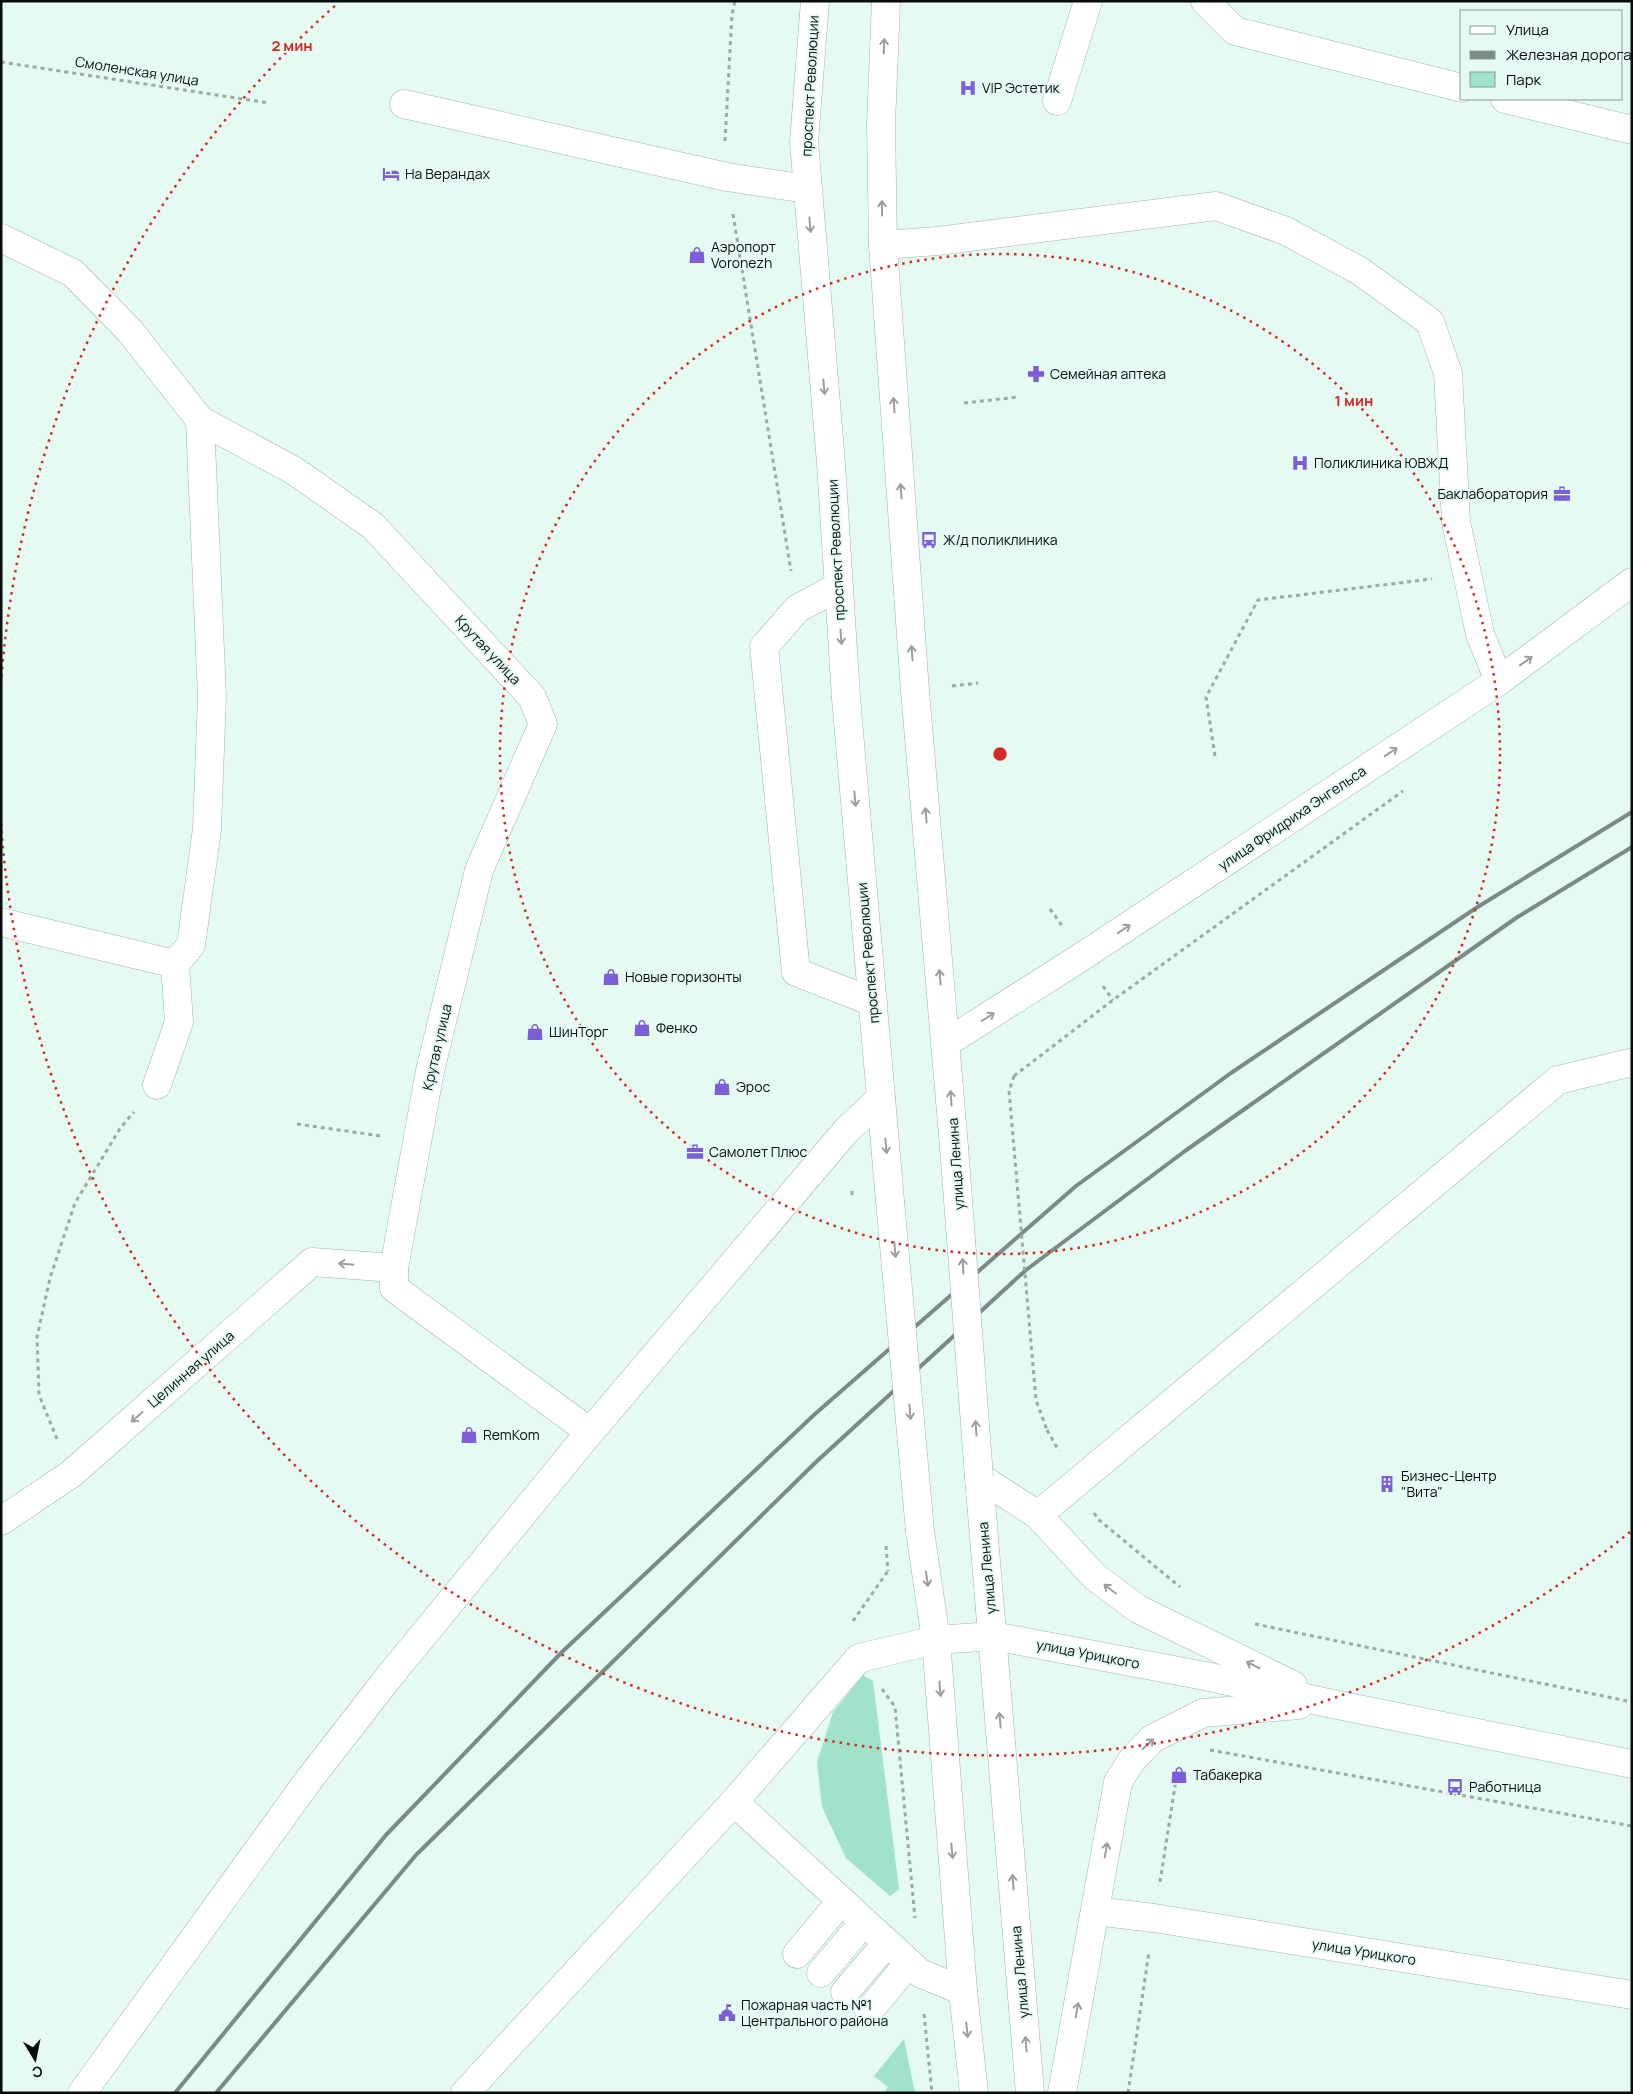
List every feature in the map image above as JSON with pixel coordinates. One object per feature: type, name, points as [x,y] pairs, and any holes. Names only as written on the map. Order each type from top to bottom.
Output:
[{"type":"main road","name":"проспект Революции","points":[[815,1],[804,142],[830,463],[837,587],[881,1098]]},
{"type":"main road","points":[[886,1],[881,124],[883,245],[915,691],[946,1043]]},
{"type":"main road","points":[[1057,101],[1088,1]]},
{"type":"main road","points":[[1206,1],[1235,31],[1460,87]]},
{"type":"main road","points":[[1509,100],[1632,130]]},
{"type":"main road","points":[[404,104],[727,177],[807,189]]},
{"type":"main road","points":[[883,245],[938,241],[1216,206],[1286,232],[1360,272],[1430,322],[1448,373],[1456,522],[1480,634],[1499,681]]},
{"type":"main road","points":[[1,238],[73,273],[129,330],[200,420],[212,696],[207,829],[191,945],[175,964],[179,1022],[157,1085]]},
{"type":"main road","name":"Крутая улица","points":[[200,420],[293,470],[372,526],[532,697],[543,724],[479,870],[430,1071],[394,1268],[394,1288],[590,1432]]},
{"type":"main road","name":"улица Фридриха Энгельса","points":[[946,1043],[1083,956],[1499,681],[1632,582]]},
{"type":"main road","points":[[837,587],[797,609],[764,647],[796,972],[873,1002]]},
{"type":"main road","points":[[1,922],[175,964]]},
{"type":"main road","name":"улица Ленина","points":[[946,1043],[979,1477],[994,1636],[1030,2093]]},
{"type":"main road","points":[[1038,1515],[1558,1080],[1628,1063],[1632,1064]]},
{"type":"main road","points":[[881,1098],[920,1531],[936,1640],[963,1991],[974,2093]]},
{"type":"main road","points":[[82,2093],[308,1781],[388,1678],[590,1432],[846,1131],[881,1098]]},
{"type":"main road","name":"Целинная улица","points":[[1,1520],[72,1474],[312,1262],[394,1268]]},
{"type":"main road","points":[[979,1477],[1038,1515],[1094,1576],[1138,1609],[1328,1703]]},
{"type":"main road","name":"улица Урицкого","points":[[859,1658],[936,1640],[994,1636],[1205,1676],[1328,1703],[1632,1764]]},
{"type":"main road","points":[[465,2093],[734,1802],[859,1658]]},
{"type":"main road","name":"улица Урицкого","points":[[1328,1703],[1203,1713],[1152,1739],[1132,1760],[1118,1782],[1096,1911],[1154,1918],[1632,1995]]},
{"type":"main road","points":[[734,1802],[914,1968],[963,1991]]},
{"type":"main road","points":[[797,1954],[841,1901]]},
{"type":"main road","points":[[1062,2093],[1096,1911]]},
{"type":"main road","points":[[821,1973],[864,1922]]},
{"type":"main road","points":[[845,1992],[887,1943]]},
{"type":"main road","points":[[869,2011],[914,1968]]},
{"type":"path","name":"Смоленская улица","points":[[1,62],[269,103]]},
{"type":"path","points":[[964,403],[1019,396]]},
{"type":"path","points":[[1215,756],[1206,697],[1258,600],[1467,575]]},
{"type":"path","points":[[1183,1590],[1099,1520],[1047,1430],[1036,1400],[1009,1092],[1014,1076],[1113,1000],[1408,787]]},
{"type":"path","points":[[72,1474],[39,1395],[37,1337],[50,1278],[75,1202],[120,1127],[157,1085]]},
{"type":"path","points":[[297,1124],[381,1136]]},
{"type":"path","points":[[888,1571],[841,1638],[859,1658],[895,1707],[914,1968],[932,2093]]},
{"type":"path","points":[[1252,1623],[1632,1702]]},
{"type":"path","points":[[1200,1749],[1632,1826]]},
{"type":"path","points":[[1128,2093],[1178,1766],[1184,1761]]},
{"type":"green space","points":[[863,1675],[873,1681],[899,1889],[890,1896],[846,1858],[822,1807],[817,1762],[833,1712]]},
{"type":"green space","points":[[904,2039],[915,2093],[884,2093],[888,2087],[874,2076]]},
{"type":"railway","points":[[175,2093],[386,1835],[562,1652],[815,1414],[1076,1186],[1231,1073],[1476,908],[1632,812]]},
{"type":"railway","points":[[216,2093],[416,1855],[816,1462],[1026,1270],[1185,1151],[1516,918],[1632,847]]},
{"type":"place","name":"VIP Эстетик","points":[[968,88]]},
{"type":"place","name":"На Верандах","points":[[391,174]]},
{"type":"place","name":"Аэропорт Voronezh","points":[[697,255]]},
{"type":"place","name":"Семейная аптека","points":[[1036,374]]},
{"type":"place","name":"Поликлиника ЮВЖД","points":[[1300,463]]},
{"type":"place","name":"Баклаборатория","points":[[1562,494]]},
{"type":"place","name":"Ж/д поликлиника","points":[[929,540]]},
{"type":"place","name":"Новые горизонты","points":[[611,977]]},
{"type":"place","name":"Фенко","points":[[642,1028]]},
{"type":"place","name":"ШинТорг","points":[[535,1032]]},
{"type":"place","name":"Эрос","points":[[722,1087]]},
{"type":"place","name":"Самолет Плюс","points":[[695,1152]]},
{"type":"place","name":"RemKom","points":[[469,1435]]},
{"type":"place","name":"Бизнес-Центр \"Вита\"","points":[[1387,1484]]},
{"type":"place","name":"Табакерка","points":[[1179,1775]]},
{"type":"place","name":"Работница","points":[[1455,1787]]},
{"type":"place","name":"Пожарная часть №1 Центрального района","points":[[727,2013]]}]
